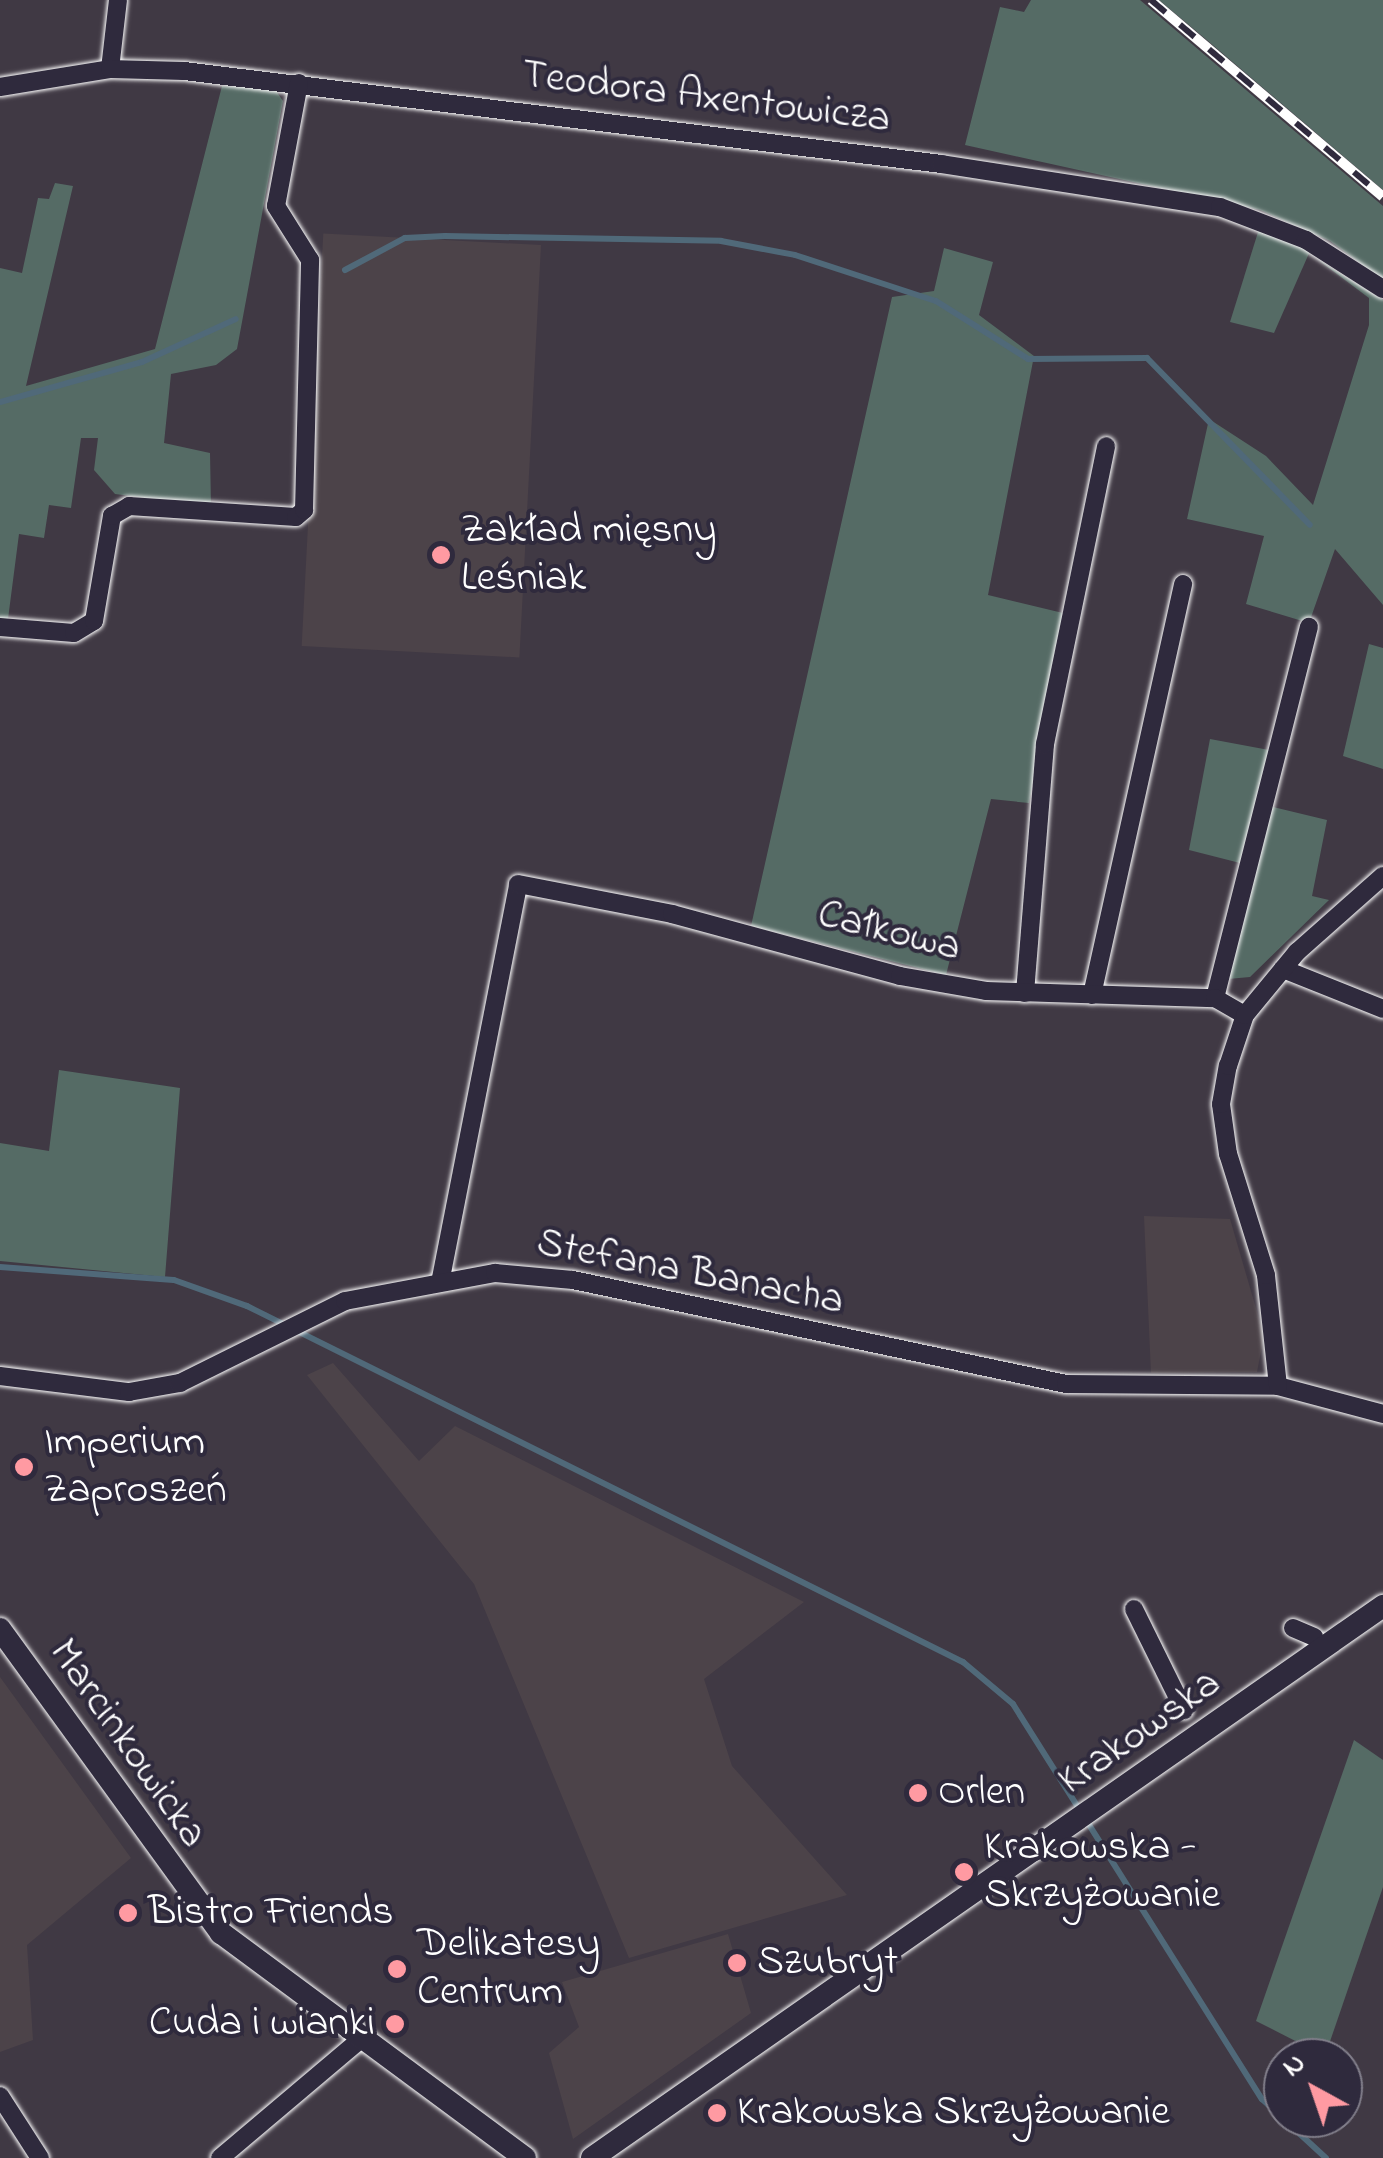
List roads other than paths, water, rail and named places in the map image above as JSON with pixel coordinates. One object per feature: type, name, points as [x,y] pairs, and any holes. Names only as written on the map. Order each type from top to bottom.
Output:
[{"type":"main road","name":"Krakowska","points":[[592,2158],[1072,1828],[1383,1606]]},
{"type":"main road","name":"Marcinkowicka","points":[[0,1629],[220,1933],[525,2158]]},
{"type":"street","points":[[110,69],[118,0]]},
{"type":"street","name":"Teodora Axentowicza","points":[[0,87],[110,69],[299,83],[1179,199],[1306,240],[1383,290]]},
{"type":"street","points":[[0,626],[74,633],[94,621],[112,516],[129,506],[296,517],[304,510],[310,260],[276,206],[299,83]]},
{"type":"street","points":[[1025,993],[1045,744],[1106,446]]},
{"type":"street","points":[[1092,996],[1182,584]]},
{"type":"street","points":[[1214,998],[1309,627]]},
{"type":"street","points":[[1278,1386],[1266,1275],[1221,1104],[1246,1016],[1283,969],[1383,876]]},
{"type":"street","name":"Całkowa","points":[[441,1278],[518,884],[704,921],[900,976],[1025,993],[1214,998],[1246,1016]]},
{"type":"street","points":[[1283,969],[1383,1009]]},
{"type":"street","name":"Stefana Banacha","points":[[0,1376],[129,1392],[180,1382],[285,1325],[441,1278],[574,1280],[1066,1384],[1278,1386],[1383,1414]]},
{"type":"street","points":[[1134,1609],[1184,1710]]},
{"type":"street","points":[[1293,1628],[1314,1638]]},
{"type":"street","points":[[220,2158],[360,2039]]},
{"type":"street","points":[[0,2096],[40,2158]]},
{"type":"waterway","points":[[345,270],[405,238],[445,236],[721,241],[795,255],[936,301],[1028,359],[1147,358],[1310,525]]},
{"type":"waterway","points":[[0,402],[142,362],[236,319]]},
{"type":"waterway","points":[[0,1267],[174,1280],[247,1306],[963,1662],[1013,1704],[1262,2099],[1326,2158]]},
{"type":"railway","points":[[1151,0],[1383,197]]},
{"type":"place","name":"Zakład mięsny Leśniak","points":[[441,555]]},
{"type":"place","name":"Imperium Zaproszeń","points":[[24,1467]]},
{"type":"place","name":"Orlen","points":[[918,1793]]},
{"type":"place","name":"Krakowska - Skrzyżowanie","points":[[964,1872]]},
{"type":"place","name":"Bistro Friends","points":[[128,1913]]},
{"type":"place","name":"Szubryt","points":[[737,1963]]},
{"type":"place","name":"Delikatesy Centrum","points":[[397,1969]]},
{"type":"place","name":"Cuda i wianki","points":[[395,2024]]},
{"type":"place","name":"Krakowska Skrzyżowanie","points":[[717,2113]]}]
